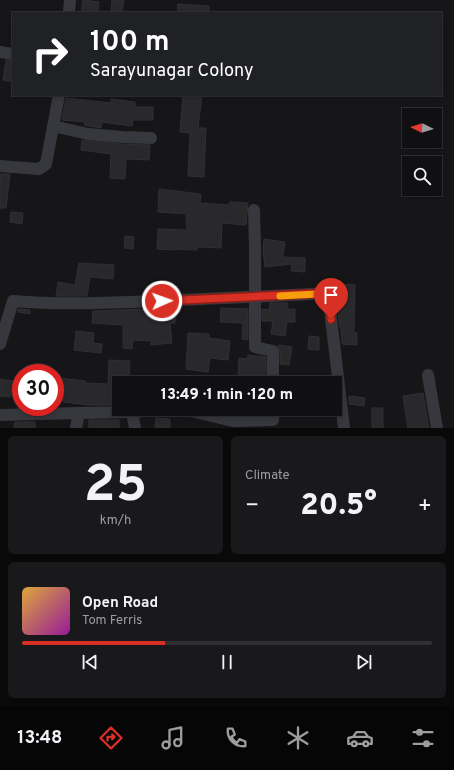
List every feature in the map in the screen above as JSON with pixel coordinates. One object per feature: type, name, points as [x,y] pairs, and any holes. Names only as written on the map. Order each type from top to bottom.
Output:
[{"type":"street","points":[[69,12],[70,0]]},
{"type":"street","points":[[0,52],[12,54]]},
{"type":"street","points":[[0,166],[39,169],[46,164],[59,96]]},
{"type":"street","points":[[53,126],[88,134],[151,138]]},
{"type":"street","points":[[254,210],[255,347],[272,351],[273,376]]},
{"type":"street","points":[[0,344],[13,301],[40,304],[85,304],[328,293],[344,428]]},
{"type":"street","points":[[428,375],[436,428]]},
{"type":"street","points":[[0,415],[112,412]]},
{"type":"street","points":[[76,428],[79,413]]},
{"type":"street","points":[[133,416],[135,428]]},
{"type":"street","points":[[212,416],[233,421],[273,419]]},
{"type":"building","points":[[83,0],[99,2],[98,12],[81,12]]},
{"type":"building","points":[[112,0],[124,0],[122,12],[111,11]]},
{"type":"building","points":[[178,4],[209,6],[209,12],[177,12]]},
{"type":"building","points":[[6,60],[12,61],[12,82],[3,80]]},
{"type":"building","points":[[183,96],[202,96],[198,128],[206,128],[204,177],[188,176],[190,133],[180,132]]},
{"type":"building","points":[[66,98],[111,103],[111,99],[135,102],[135,107],[153,107],[153,120],[133,120],[132,126],[102,122],[101,128],[84,125],[85,122],[62,120]]},
{"type":"building","points":[[82,140],[150,145],[149,160],[126,159],[125,179],[110,178],[111,154],[81,150]]},
{"type":"building","points":[[0,174],[10,174],[6,208],[0,208]]},
{"type":"building","points":[[159,189],[201,194],[200,203],[229,205],[230,202],[248,203],[246,225],[222,223],[221,248],[198,247],[197,250],[157,249],[158,229],[187,230],[186,214],[158,212]]},
{"type":"building","points":[[11,212],[23,213],[22,224],[10,222]]},
{"type":"building","points":[[125,236],[134,237],[133,249],[124,248]]},
{"type":"building","points":[[264,239],[285,242],[283,257],[305,258],[305,272],[291,271],[292,264],[265,267],[263,251]]},
{"type":"building","points":[[79,263],[114,265],[113,279],[90,277],[87,296],[56,296],[58,282],[75,285]]},
{"type":"building","points":[[339,284],[355,285],[354,333],[357,333],[357,345],[342,344],[341,328],[337,308]]},
{"type":"building","points":[[270,303],[288,303],[287,309],[295,309],[295,322],[287,322],[285,336],[271,334],[273,321],[262,321],[262,309],[269,310]]},
{"type":"building","points":[[175,308],[175,323],[170,323],[172,343],[151,345],[151,341],[133,340],[132,349],[123,348],[123,325],[92,323],[93,311]]},
{"type":"building","points":[[221,308],[248,309],[248,340],[242,339],[243,323],[220,322]]},
{"type":"building","points":[[18,309],[30,310],[30,314],[18,312]]},
{"type":"building","points":[[76,331],[94,333],[93,343],[102,344],[101,353],[74,350]]},
{"type":"building","points":[[188,333],[209,334],[209,338],[230,341],[228,360],[210,358],[208,372],[186,369]]},
{"type":"building","points":[[309,336],[319,337],[319,350],[308,349]]},
{"type":"building","points":[[278,345],[292,347],[289,365],[280,364],[280,351]]},
{"type":"building","points":[[248,355],[266,357],[266,376],[238,376],[239,358],[247,359]]},
{"type":"building","points":[[109,360],[130,361],[129,376],[112,376],[112,405],[89,405],[64,402],[64,378],[85,381],[85,383],[108,384]]},
{"type":"building","points":[[0,379],[12,381],[10,397],[0,396]]},
{"type":"building","points":[[423,393],[429,428],[408,428],[403,396]]},
{"type":"building","points":[[349,396],[365,398],[364,406],[349,404]]},
{"type":"building","points":[[372,408],[383,408],[383,428],[372,428]]},
{"type":"building","points":[[156,418],[170,419],[170,428],[155,428]]},
{"type":"building","points":[[89,420],[119,420],[119,428],[89,428]]},
{"type":"building","points":[[15,422],[35,422],[35,428],[14,428]]},
{"type":"slow traffic","points":[[280,296],[318,294]]},
{"type":"route","points":[[162,301],[328,293],[331,319]]}]
